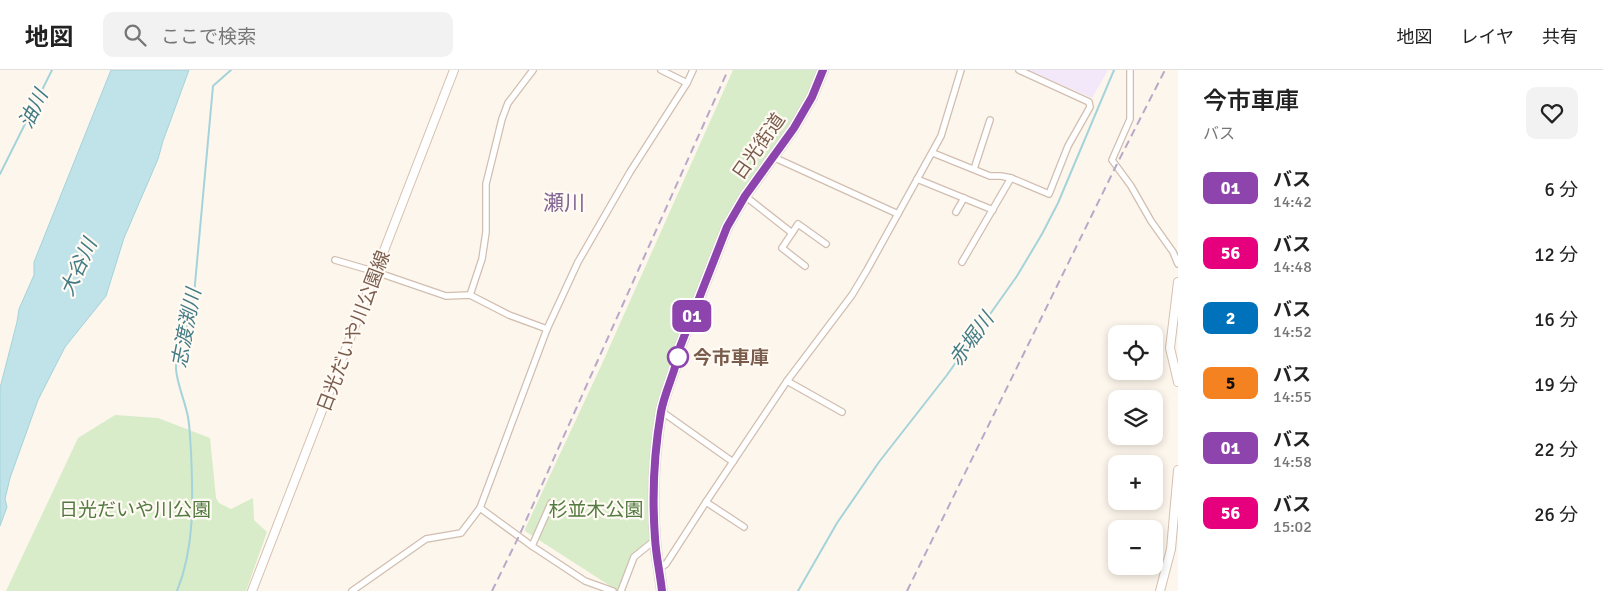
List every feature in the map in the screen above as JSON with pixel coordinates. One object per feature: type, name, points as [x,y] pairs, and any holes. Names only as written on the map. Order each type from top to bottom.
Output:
[{"type":"highway","name":"日光街道","points":[[662,591],[655,540],[654,484],[661,411],[666,390],[679,355],[680,347],[721,240],[733,215],[772,156],[794,128],[823,70]]},
{"type":"main road","name":"日光だいや川公園線","points":[[252,591],[454,70]]},
{"type":"main road","points":[[1178,282],[1170,348],[1178,382]]},
{"type":"main road","points":[[1160,591],[1172,549],[1178,470]]},
{"type":"street","points":[[470,296],[482,258],[486,232],[486,184],[502,119],[508,103],[533,70]]},
{"type":"street","points":[[661,70],[687,83]]},
{"type":"street","points":[[352,591],[426,539],[460,533],[480,508],[547,329],[578,262],[630,172],[687,83],[693,70]]},
{"type":"street","points":[[659,569],[666,564],[787,381],[852,295],[933,153],[941,136],[961,70]]},
{"type":"street","points":[[933,153],[990,176],[1011,178],[1049,194],[1068,146],[1090,107],[1089,102],[1019,70]]},
{"type":"street","points":[[1130,70],[1130,118],[1112,160],[1132,186],[1151,221],[1173,252],[1178,264]]},
{"type":"street","points":[[974,169],[990,120]]},
{"type":"street","points":[[772,156],[898,214]]},
{"type":"street","points":[[962,262],[1011,178]]},
{"type":"street","points":[[917,179],[993,210]]},
{"type":"street","points":[[745,196],[792,233]]},
{"type":"street","points":[[956,212],[964,198]]},
{"type":"street","points":[[805,266],[782,248],[798,224],[826,244]]},
{"type":"street","points":[[335,260],[446,296],[470,296],[509,315],[547,329]]},
{"type":"street","points":[[787,381],[842,412]]},
{"type":"street","points":[[661,411],[733,462]]},
{"type":"street","points":[[706,502],[744,527]]},
{"type":"street","points":[[532,546],[552,503]]},
{"type":"street","points":[[480,508],[532,546],[585,581],[613,591]]},
{"type":"street","points":[[620,591],[634,557],[655,540]]},
{"type":"shaded area","points":[[1028,70],[1108,70],[1092,98]]},
{"type":"green space","name":"杉並木公園","points":[[733,70],[821,70],[803,109],[746,186],[680,339],[657,407],[653,540],[632,556],[618,591],[525,531],[525,529],[601,366]]},
{"type":"green space","name":"日光だいや川公園","points":[[115,415],[158,418],[210,438],[216,498],[219,503],[231,509],[253,498],[254,520],[267,532],[246,591],[6,591],[78,438]]},
{"type":"water","name":"大谷川","points":[[111,70],[189,70],[158,159],[124,238],[106,296],[65,347],[38,400],[10,478],[5,499],[7,507],[0,526],[0,388],[19,309],[34,275],[34,262]]},
{"type":"waterway","name":"油川","points":[[0,174],[52,70]]},
{"type":"waterway","name":"志渡渕川","points":[[177,591],[183,574],[190,540],[192,487],[189,421],[178,381],[176,362],[193,306],[213,86],[231,70]]},
{"type":"waterway","name":"赤堀川","points":[[798,591],[837,523],[879,462],[947,375],[1017,276],[1058,203],[1114,70]]},
{"type":"railway","points":[[492,591],[519,536],[728,70]]},
{"type":"railway","points":[[907,591],[1165,70]]},
{"type":"bus line","name":"01","points":[[662,591],[655,540],[654,484],[661,411],[666,390],[679,355],[680,347],[727,227],[772,156],[794,128],[812,97],[823,70]]},
{"type":"place","name":"今市車庫","points":[[678,357]]},
{"type":"district","name":"瀬川","points":[[564,203]]}]
